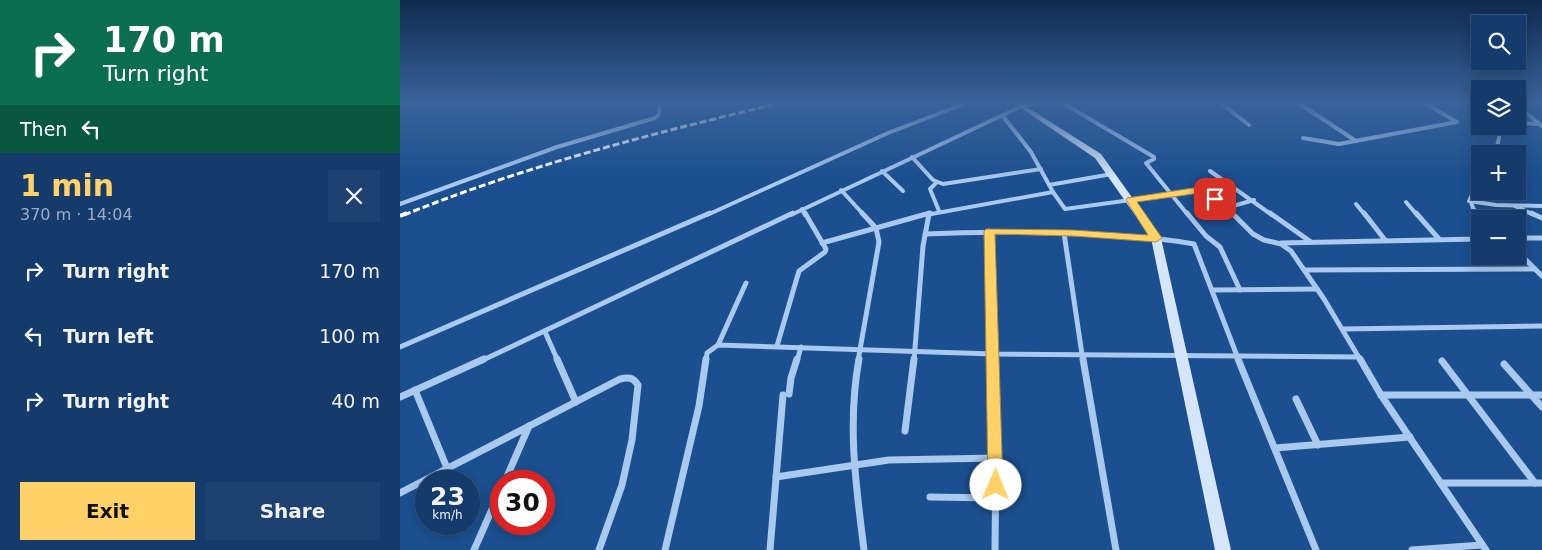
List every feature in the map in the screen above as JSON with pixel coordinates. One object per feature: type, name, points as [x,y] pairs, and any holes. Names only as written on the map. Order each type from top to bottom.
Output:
[{"type":"street","points":[[400,204],[557,147],[622,128]]},
{"type":"street","points":[[400,347],[736,202],[900,128]]},
{"type":"street","points":[[400,397],[545,332],[975,128]]},
{"type":"street","points":[[1012,128],[1031,152],[1063,208],[1204,190],[1253,234],[1291,251],[1318,289],[1381,395],[1484,547]]},
{"type":"street","points":[[1055,128],[1098,156],[1131,200],[1156,238],[1224,550]]},
{"type":"street","points":[[1104,128],[1154,157],[1154,159],[1146,163],[1206,236],[1220,247],[1240,290]]},
{"type":"street","points":[[1336,128],[1356,141]]},
{"type":"street","points":[[1303,138],[1339,144],[1427,128]]},
{"type":"street","points":[[912,157],[933,180],[947,184],[1041,169]]},
{"type":"street","points":[[882,171],[903,191]]},
{"type":"street","points":[[1210,172],[1254,200],[1311,242]]},
{"type":"street","points":[[1049,185],[1112,174]]},
{"type":"street","points":[[937,182],[930,189],[939,211]]},
{"type":"street","points":[[842,190],[876,228],[879,242],[854,386],[853,464],[864,550]]},
{"type":"street","points":[[822,243],[939,211],[1053,192]]},
{"type":"street","points":[[1471,193],[1469,201],[1470,206],[1474,210]]},
{"type":"street","points":[[1226,208],[1254,200]]},
{"type":"street","points":[[1469,201],[1542,206]]},
{"type":"street","points":[[1406,202],[1440,239]]},
{"type":"street","points":[[1356,204],[1385,240]]},
{"type":"street","points":[[1512,205],[1542,218]]},
{"type":"street","points":[[776,346],[799,272],[804,266],[824,255],[826,249],[802,209]]},
{"type":"street","points":[[905,431],[929,214]]},
{"type":"street","points":[[926,234],[989,231],[1064,232],[1156,238],[1194,244],[1237,356],[1316,550]]},
{"type":"street","points":[[989,231],[996,458],[995,550]]},
{"type":"street","points":[[1064,232],[1082,354],[1116,550]]},
{"type":"street","points":[[1526,238],[1542,238]]},
{"type":"street","points":[[1276,243],[1471,239]]},
{"type":"street","points":[[1526,260],[1542,276]]},
{"type":"street","points":[[1306,270],[1534,269]]},
{"type":"street","points":[[665,550],[699,406],[707,353],[718,345],[746,283]]},
{"type":"street","points":[[1212,290],[1318,289]]},
{"type":"street","points":[[1342,329],[1542,326]]},
{"type":"street","points":[[545,332],[576,402]]},
{"type":"street","points":[[718,345],[993,354],[1359,357]]},
{"type":"street","points":[[770,550],[776,477],[786,395],[801,347]]},
{"type":"street","points":[[1442,361],[1466,395],[1538,483]]},
{"type":"street","points":[[1504,364],[1542,407]]},
{"type":"street","points":[[400,493],[620,379],[628,377],[635,380],[638,385],[632,440],[622,485],[599,550]]},
{"type":"street","points":[[414,390],[447,468]]},
{"type":"street","points":[[1381,395],[1542,395]]},
{"type":"street","points":[[1296,400],[1318,445]]},
{"type":"street","points":[[510,470],[529,426]]},
{"type":"street","points":[[1275,448],[1410,437]]},
{"type":"street","points":[[776,477],[853,464],[915,459],[996,458]]},
{"type":"street","points":[[1441,483],[1538,483]]},
{"type":"street","points":[[930,498],[995,498]]},
{"type":"street","points":[[474,550],[490,514]]},
{"type":"street","points":[[1412,550],[1484,547]]},
{"type":"railway","points":[[404,215],[544,165],[681,128]]},
{"type":"railway","points":[[400,216],[407,213]]},
{"type":"route","points":[[996,485],[989,231],[1028,231],[1156,238],[1131,200],[1200,190],[1204,190],[1215,199]]}]
